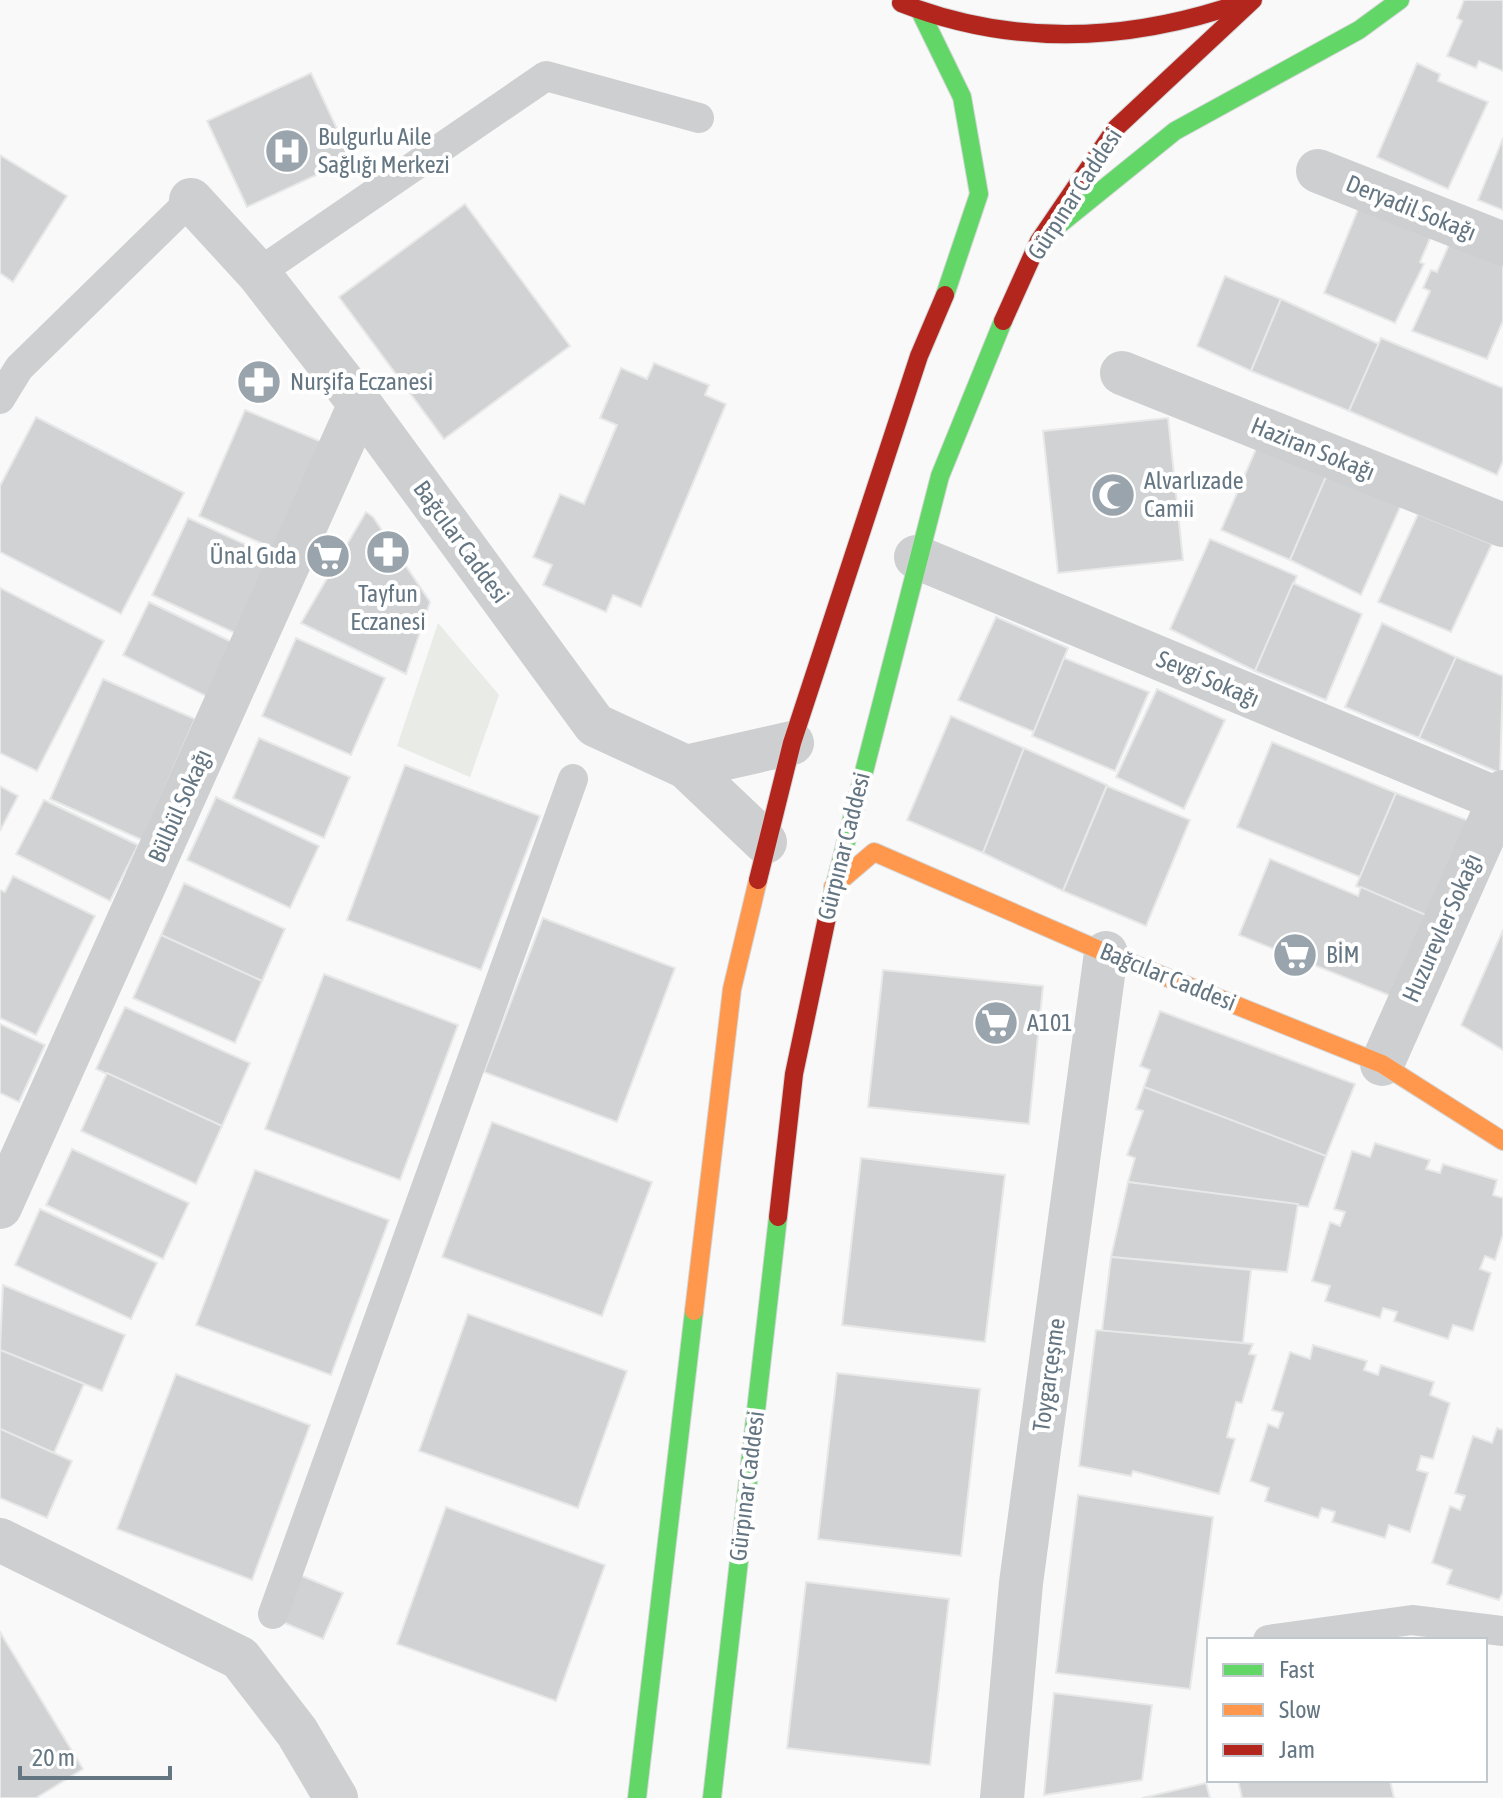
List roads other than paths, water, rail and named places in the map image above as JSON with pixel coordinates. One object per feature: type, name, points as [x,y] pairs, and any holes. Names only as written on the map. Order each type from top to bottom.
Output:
[{"type":"main road","points":[[895,0],[920,11],[1001,30],[1089,35],[1173,25],[1252,0]]},
{"type":"main road","name":"Gürpınar Caddesi","points":[[712,1798],[794,1074],[833,887],[916,557],[940,476],[980,371],[1039,241],[1116,128],[1252,0]]},
{"type":"main road","points":[[1039,241],[1175,131],[1359,30],[1400,0]]},
{"type":"main road","points":[[637,1798],[732,989],[765,842],[792,743],[919,356],[948,287],[979,194],[962,97],[920,11]]},
{"type":"main road","name":"Bağcılar Caddesi","points":[[833,887],[874,852],[1106,953],[1382,1064],[1503,1141]]},
{"type":"street","name":"Deryadil Sokağı","points":[[1318,171],[1503,244]]},
{"type":"street","name":"Bağcılar Caddesi","points":[[191,200],[258,273],[360,404],[595,725],[686,767],[765,842]]},
{"type":"street","name":"Haziran Sokağı","points":[[1122,373],[1503,525]]},
{"type":"street","name":"Bülbül Sokağı","points":[[0,1207],[360,404]]},
{"type":"street","name":"Sevgi Sokağı","points":[[916,557],[1501,796]]},
{"type":"street","points":[[686,767],[792,743]]},
{"type":"street","name":"Huzurevler Sokağı","points":[[1382,1064],[1501,796]]},
{"type":"street","name":"Toygarçeşme","points":[[1002,1798],[1021,1583],[1106,953]]},
{"type":"street","points":[[0,1540],[240,1658],[297,1732],[336,1798]]},
{"type":"lane","points":[[258,273],[546,76],[699,118]]},
{"type":"lane","points":[[0,399],[19,368],[191,200]]},
{"type":"lane","points":[[273,1614],[573,779]]},
{"type":"lane","points":[[1282,1638],[1412,1620],[1503,1631]]},
{"type":"place","name":"Bulgurlu Aile Sağlığı Merkezi","points":[[287,151]]},
{"type":"place","name":"Nurşifa Eczanesi","points":[[259,382]]},
{"type":"place","name":"Alvarlızade Camii","points":[[1113,495]]},
{"type":"place","name":"Tayfun Eczanesi","points":[[388,552]]},
{"type":"place","name":"Ünal Gıda","points":[[328,556]]},
{"type":"place","name":"BİM","points":[[1295,955]]},
{"type":"place","name":"A101","points":[[996,1023]]}]
